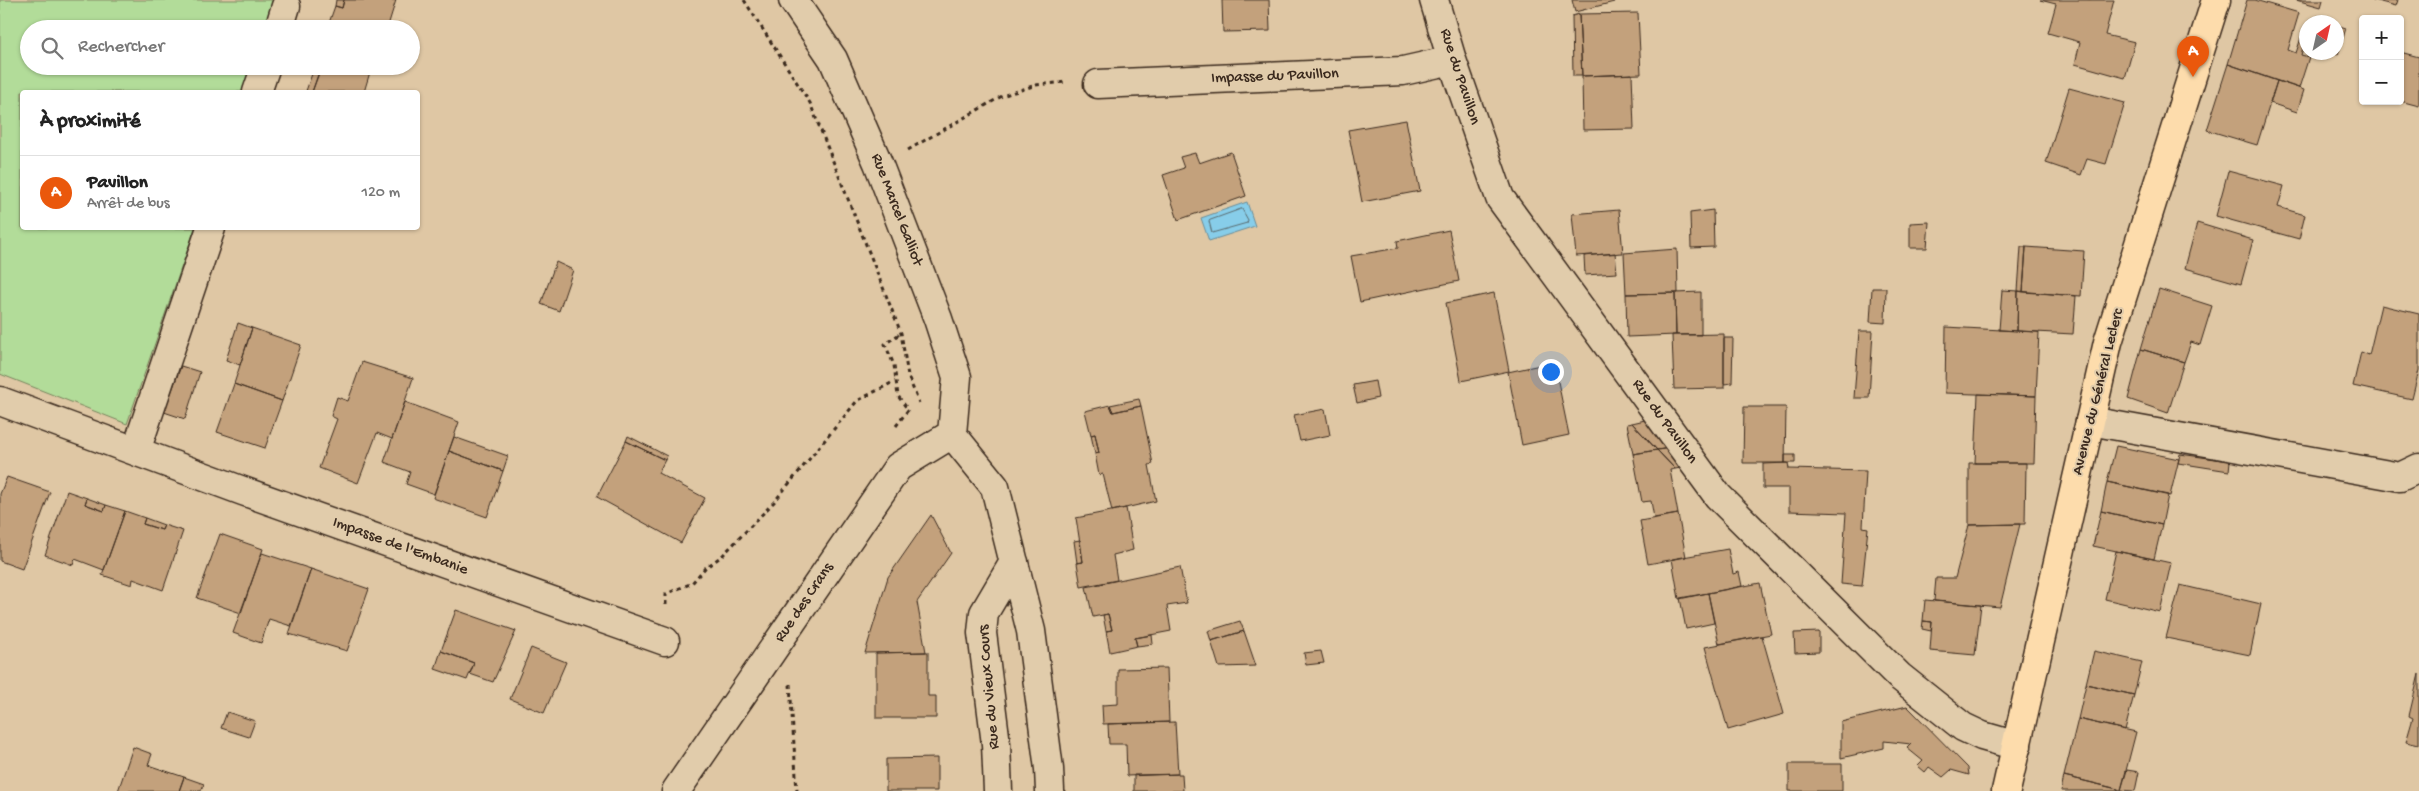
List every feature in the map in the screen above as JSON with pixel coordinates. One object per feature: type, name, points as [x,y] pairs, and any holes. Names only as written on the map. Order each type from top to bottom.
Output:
[{"type":"main road","name":"Avenue du Général Leclerc","points":[[2006,791],[2108,342],[2216,0]]},
{"type":"street","name":"Rue Marcel Galliot","points":[[793,0],[833,59],[878,163],[938,319],[956,377],[952,434]]},
{"type":"street","name":"Rue du Pavillon","points":[[1434,0],[1452,60],[1500,198],[1718,496],[1899,676],[1963,727],[1982,736],[2017,746]]},
{"type":"street","name":"Impasse du Pavillon","points":[[1098,84],[1403,71],[1452,60]]},
{"type":"street","points":[[258,90],[263,75]]},
{"type":"street","points":[[136,451],[210,230]]},
{"type":"street","name":"Impasse de l'Embanie","points":[[0,401],[665,641]]},
{"type":"street","points":[[2090,421],[2400,477],[2419,468]]},
{"type":"street","points":[[952,434],[995,487],[1032,630],[1050,769],[1050,791]]},
{"type":"street","name":"Rue des Crans","points":[[676,791],[898,467],[952,434]]},
{"type":"street","name":"Rue du Vieux Cours","points":[[998,791],[996,744],[982,633],[984,613],[1014,562]]},
{"type":"path","points":[[744,0],[810,103],[901,333],[908,376],[920,403],[952,434]]},
{"type":"path","points":[[878,163],[919,146],[1002,96],[1036,85],[1069,82],[1098,84]]},
{"type":"path","points":[[891,433],[908,410],[898,396],[894,364],[885,344],[901,333],[938,319]]},
{"type":"path","points":[[666,594],[692,583],[705,568],[722,556],[774,502],[857,401],[895,382]]},
{"type":"path","points":[[765,661],[786,675],[791,686],[797,791]]},
{"type":"green space","points":[[0,0],[275,0],[268,20],[20,20],[20,75],[249,75],[243,90],[20,90],[20,230],[194,230],[127,424],[0,374]]},
{"type":"water","points":[[1247,202],[1255,226],[1209,241],[1201,218]]},
{"type":"building","points":[[336,0],[344,0],[342,8],[335,6]]},
{"type":"building","points":[[344,0],[396,0],[390,20],[330,20],[335,6],[342,8]]},
{"type":"building","points":[[1222,0],[1269,0],[1270,31],[1223,32]]},
{"type":"building","points":[[1572,0],[1613,0],[1614,2],[1575,12]]},
{"type":"building","points":[[2040,0],[2114,0],[2105,35],[2135,42],[2125,78],[2075,64],[2080,42],[2048,33],[2056,4]]},
{"type":"building","points":[[2247,0],[2255,0],[2299,13],[2288,50],[2296,53],[2299,44],[2299,60],[2308,60],[2299,88],[2228,64]]},
{"type":"building","points":[[2296,0],[2323,0],[2321,7]]},
{"type":"building","points":[[2373,0],[2398,0],[2396,6]]},
{"type":"building","points":[[1638,13],[1641,74],[1582,76],[1579,14]]},
{"type":"building","points":[[1579,14],[1582,76],[1573,76],[1572,16]]},
{"type":"building","points":[[2404,53],[2419,57],[2419,106],[2404,102]]},
{"type":"building","points":[[2228,64],[2277,81],[2257,145],[2207,130]]},
{"type":"building","points":[[1632,74],[1634,129],[1583,130],[1582,76]]},
{"type":"building","points":[[312,75],[318,75],[313,90],[306,90]]},
{"type":"building","points":[[318,75],[369,75],[365,90],[313,90]]},
{"type":"building","points":[[2277,81],[2304,90],[2297,112],[2270,103]]},
{"type":"building","points":[[2069,88],[2125,103],[2106,164],[2087,159],[2081,175],[2046,163]]},
{"type":"building","points":[[1406,120],[1420,191],[1362,202],[1348,130]]},
{"type":"building","points":[[1231,152],[1246,196],[1178,220],[1163,175],[1184,168],[1180,157],[1195,153],[1199,163]]},
{"type":"building","points":[[2228,171],[2284,186],[2278,207],[2305,215],[2299,239],[2216,216]]},
{"type":"building","points":[[1619,210],[1623,253],[1576,256],[1572,214]]},
{"type":"building","points":[[1713,210],[1714,247],[1691,248],[1690,213]]},
{"type":"building","points":[[1929,222],[1927,248],[1910,248],[1910,223]]},
{"type":"building","points":[[2197,223],[2253,240],[2241,284],[2185,268]]},
{"type":"building","points":[[1449,230],[1459,281],[1360,302],[1351,256],[1398,248],[1397,241]]},
{"type":"building","points":[[2021,247],[2026,247],[2023,292],[2018,291]]},
{"type":"building","points":[[2026,247],[2084,251],[2081,296],[2023,292]]},
{"type":"building","points":[[1677,249],[1678,293],[1626,294],[1624,253]]},
{"type":"building","points":[[1615,253],[1617,273],[1585,275],[1584,256]]},
{"type":"building","points":[[556,262],[573,270],[559,311],[541,304]]},
{"type":"building","points":[[1872,288],[1886,288],[1885,323],[1870,322]]},
{"type":"building","points":[[2159,289],[2212,306],[2200,345],[2191,342],[2184,362],[2141,349]]},
{"type":"building","points":[[2002,290],[2018,291],[2017,331],[1999,330]]},
{"type":"building","points":[[2018,291],[2076,296],[2073,334],[2017,331]]},
{"type":"building","points":[[1701,292],[1701,335],[1676,335],[1675,293]]},
{"type":"building","points":[[1494,293],[1509,371],[1461,381],[1446,303]]},
{"type":"building","points":[[1675,293],[1676,335],[1627,337],[1626,294]]},
{"type":"building","points":[[2381,305],[2419,314],[2419,370],[2412,399],[2353,386],[2361,352],[2369,355]]},
{"type":"building","points":[[238,323],[252,328],[240,365],[226,360]]},
{"type":"building","points":[[1946,327],[2039,332],[2036,396],[1945,393]]},
{"type":"building","points":[[252,328],[301,345],[282,401],[234,384]]},
{"type":"building","points":[[1859,331],[1873,331],[1869,398],[1854,398]]},
{"type":"building","points":[[1724,334],[1724,388],[1674,389],[1672,335]]},
{"type":"building","points":[[1724,338],[1733,338],[1732,383],[1724,384]]},
{"type":"building","points":[[2141,349],[2184,362],[2168,413],[2128,399]]},
{"type":"building","points":[[362,362],[413,378],[392,439],[377,433],[358,483],[319,468],[337,419],[331,416],[337,397],[348,401]]},
{"type":"building","points":[[1554,362],[1569,435],[1522,445],[1508,372]]},
{"type":"building","points":[[181,366],[200,372],[185,419],[164,412]]},
{"type":"building","points":[[1375,381],[1378,398],[1357,403],[1353,385]]},
{"type":"building","points":[[234,384],[282,401],[265,448],[217,432]]},
{"type":"building","points":[[1978,394],[2036,396],[2034,463],[1975,463]]},
{"type":"building","points":[[1139,399],[1141,406],[1113,412],[1110,405]]},
{"type":"building","points":[[405,402],[459,422],[434,494],[406,484],[410,472],[384,462]]},
{"type":"building","points":[[1110,405],[1113,412],[1141,406],[1153,464],[1149,465],[1156,501],[1112,511],[1103,474],[1099,475],[1095,454],[1099,453],[1095,434],[1091,435],[1085,411]]},
{"type":"building","points":[[1744,407],[1786,407],[1785,463],[1743,463]]},
{"type":"building","points":[[1325,409],[1330,435],[1300,441],[1294,415]]},
{"type":"building","points":[[1645,420],[1670,448],[1657,450],[1632,423]]},
{"type":"building","points":[[1632,423],[1657,450],[1633,454],[1627,424]]},
{"type":"building","points":[[1095,434],[1099,453],[1095,454],[1091,435]]},
{"type":"building","points":[[628,436],[667,456],[665,460],[626,441]]},
{"type":"building","points":[[454,437],[508,456],[503,471],[449,451]]},
{"type":"building","points":[[626,441],[665,460],[658,473],[705,498],[681,543],[597,497]]},
{"type":"building","points":[[2116,446],[2179,459],[2170,496],[2107,482]]},
{"type":"building","points":[[1670,448],[1687,467],[1675,469],[1657,450]]},
{"type":"building","points":[[1657,450],[1675,469],[1670,470],[1678,514],[1654,518],[1651,501],[1642,502],[1633,454]]},
{"type":"building","points":[[449,451],[503,471],[487,517],[433,498]]},
{"type":"building","points":[[2180,454],[2230,461],[2229,471],[2178,463]]},
{"type":"building","points":[[1785,455],[1795,455],[1795,463],[1785,463]]},
{"type":"building","points":[[1788,463],[1789,469],[1866,471],[1863,527],[1868,528],[1862,586],[1841,584],[1846,513],[1789,511],[1789,488],[1763,488],[1763,464]]},
{"type":"building","points":[[1969,463],[2026,463],[2025,524],[1969,525]]},
{"type":"building","points":[[7,477],[50,492],[22,569],[0,561],[0,494]]},
{"type":"building","points":[[2107,482],[2168,495],[2162,525],[2101,511]]},
{"type":"building","points":[[67,491],[87,498],[85,504],[104,511],[106,505],[125,511],[104,570],[75,559],[73,565],[45,555]]},
{"type":"building","points":[[87,498],[106,505],[104,511],[85,504]]},
{"type":"building","points":[[1126,508],[1133,550],[1113,555],[1117,580],[1081,587],[1077,563],[1083,562],[1076,518]]},
{"type":"building","points":[[125,511],[145,518],[143,524],[162,530],[164,525],[183,531],[163,590],[133,579],[132,585],[102,575]]},
{"type":"building","points":[[2101,511],[2162,525],[2154,559],[2093,546]]},
{"type":"building","points":[[1678,514],[1686,557],[1648,564],[1640,521]]},
{"type":"building","points":[[931,515],[951,553],[917,602],[926,652],[865,653],[888,577]]},
{"type":"building","points":[[145,518],[164,525],[162,530],[143,524]]},
{"type":"building","points":[[2020,524],[2000,607],[1934,601],[1936,578],[1955,578],[1969,525]]},
{"type":"building","points":[[220,534],[263,549],[241,613],[197,598]]},
{"type":"building","points":[[1080,540],[1083,562],[1077,563],[1074,541]]},
{"type":"building","points":[[1728,549],[1733,574],[1739,572],[1742,586],[1679,599],[1672,559]]},
{"type":"building","points":[[2116,551],[2171,563],[2160,612],[2105,599]]},
{"type":"building","points":[[262,553],[311,569],[291,626],[269,619],[261,643],[233,633]]},
{"type":"building","points":[[1180,567],[1187,603],[1167,606],[1171,631],[1135,638],[1137,646],[1110,652],[1106,631],[1112,630],[1108,614],[1093,617],[1086,587]]},
{"type":"building","points":[[311,569],[369,589],[347,651],[289,634]]},
{"type":"building","points":[[1760,583],[1771,634],[1719,644],[1708,593]]},
{"type":"building","points":[[2180,585],[2261,604],[2250,655],[2166,638]]},
{"type":"building","points":[[1708,593],[1714,623],[1686,629],[1680,598]]},
{"type":"building","points":[[1925,600],[1981,605],[1975,655],[1930,651],[1932,622],[1923,621]]},
{"type":"building","points":[[456,610],[516,631],[493,682],[470,674],[474,663],[441,651]]},
{"type":"building","points":[[1108,614],[1112,630],[1106,631],[1103,615]]},
{"type":"building","points":[[1240,621],[1244,631],[1211,641],[1208,631]]},
{"type":"building","points":[[1923,621],[1932,622],[1931,631],[1922,629]]},
{"type":"building","points":[[1244,631],[1256,666],[1219,667],[1211,641]]},
{"type":"building","points":[[1819,632],[1819,652],[1795,653],[1794,633]]},
{"type":"building","points":[[1152,635],[1153,644],[1137,646],[1135,638]]},
{"type":"building","points":[[1762,636],[1784,714],[1728,730],[1705,647]]},
{"type":"building","points":[[531,648],[566,662],[544,713],[510,699]]},
{"type":"building","points":[[441,651],[474,663],[467,680],[435,669]]},
{"type":"building","points":[[1321,651],[1324,663],[1306,665],[1304,653]]},
{"type":"building","points":[[2094,651],[2142,662],[2134,695],[2086,684]]},
{"type":"building","points":[[928,652],[928,696],[936,696],[936,718],[876,718],[876,653]]},
{"type":"building","points":[[1167,668],[1169,722],[1103,724],[1102,705],[1118,704],[1118,669]]},
{"type":"building","points":[[2419,674],[2419,745],[2406,742],[2413,718],[2409,716]]},
{"type":"building","points":[[2086,684],[2134,695],[2125,730],[2078,719]]},
{"type":"building","points":[[1907,706],[1968,768],[1969,775],[1951,770],[1943,777],[1929,767],[1925,772],[1918,766],[1923,761],[1907,748],[1911,744],[1884,741],[1884,748],[1841,758],[1841,722]]},
{"type":"building","points":[[227,712],[255,721],[249,737],[221,728]]},
{"type":"building","points":[[2078,719],[2136,732],[2121,790],[2064,776]]},
{"type":"building","points":[[1175,722],[1178,774],[1127,776],[1126,744],[1109,744],[1108,724]]},
{"type":"building","points":[[133,747],[152,754],[148,765],[184,777],[179,791],[118,791]]},
{"type":"building","points":[[937,758],[937,791],[886,791],[886,759]]},
{"type":"building","points":[[1789,764],[1842,764],[1842,791],[1789,791]]},
{"type":"building","points":[[2127,770],[2139,772],[2135,791],[2121,790]]},
{"type":"building","points":[[1182,774],[1183,791],[1134,791],[1134,775]]},
{"type":"building","points":[[2064,776],[2118,789],[2118,791],[2061,791]]},
{"type":"building","points":[[184,777],[204,784],[201,791],[179,791]]},
{"type":"place","name":"Pavillon","points":[[2193,77]]}]
